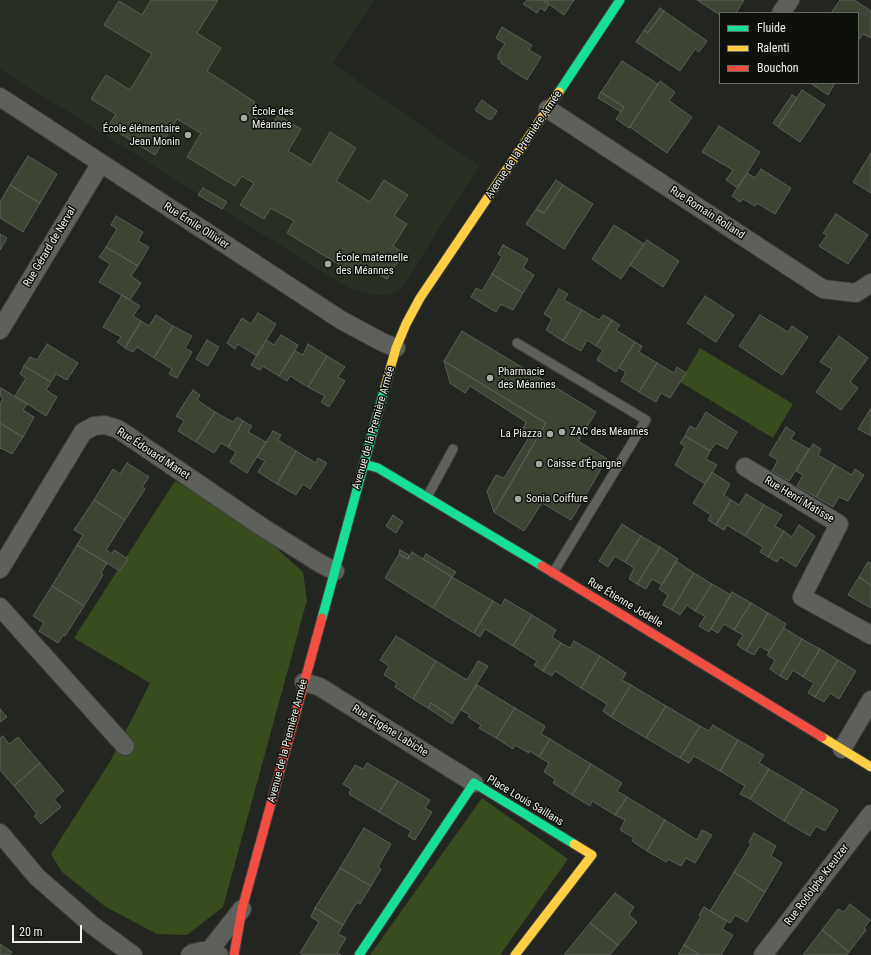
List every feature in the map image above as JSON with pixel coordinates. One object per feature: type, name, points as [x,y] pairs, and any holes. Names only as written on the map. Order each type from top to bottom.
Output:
[{"type":"street","name":"Avenue de la Première Armée","points":[[234,955],[242,908],[396,348],[406,324],[420,298],[620,0]]},
{"type":"street","points":[[782,12],[790,0]]},
{"type":"street","name":"Rue Émile Ollivier","points":[[0,97],[341,320],[396,348]]},
{"type":"street","name":"Rue Romain Rolland","points":[[548,109],[823,289],[856,293],[871,283]]},
{"type":"street","name":"Rue Gérard de Nerval","points":[[0,330],[101,163]]},
{"type":"street","name":"Rue Édouard Manet","points":[[0,569],[83,432],[94,426],[105,425],[118,429],[262,527],[321,564],[335,571]]},
{"type":"street","name":"Rue Étienne Jodelle","points":[[364,464],[378,468],[871,767]]},
{"type":"street","name":"Rue Henri Matisse","points":[[745,467],[839,524],[802,597],[871,635]]},
{"type":"street","points":[[0,606],[125,746]]},
{"type":"street","name":"Rue Eugène Labiche","points":[[304,682],[320,687],[474,784]]},
{"type":"street","points":[[842,749],[871,700]]},
{"type":"street","name":"Place Louis Saillans","points":[[359,955],[474,784],[592,855],[515,955]]},
{"type":"street","name":"Rue Rodolphe Kreutzer","points":[[763,955],[871,814]]},
{"type":"street","points":[[0,833],[37,877],[92,925],[129,952],[146,955]]},
{"type":"street","name":"Avenue de la Première Armée","points":[[214,953],[242,908]]},
{"type":"street","points":[[190,955],[202,951],[214,953]]},
{"type":"lane","points":[[517,343],[646,420],[553,573]]},
{"type":"lane","points":[[426,498],[453,449]]},
{"type":"shaded area","name":"École des Méannes","points":[[0,0],[374,0],[332,63],[479,166],[401,289],[388,295],[373,295],[348,288],[0,69]]},
{"type":"green space","points":[[700,348],[793,404],[773,438],[680,382]]},
{"type":"green space","points":[[175,481],[244,519],[303,572],[307,600],[223,907],[187,935],[157,934],[106,907],[62,872],[51,854],[111,760],[150,683],[74,638]]},
{"type":"green space","points":[[482,798],[568,859],[500,955],[370,955]]},
{"type":"building","points":[[151,0],[218,0],[197,33],[221,48],[207,71],[255,102],[248,113],[271,127],[278,115],[301,129],[288,151],[311,165],[330,132],[356,148],[336,181],[370,202],[384,180],[408,195],[394,216],[407,224],[393,246],[403,253],[387,279],[364,266],[358,276],[287,233],[294,221],[271,208],[264,219],[240,205],[254,183],[242,176],[235,186],[187,157],[201,133],[177,119],[155,155],[108,126],[116,114],[91,99],[106,75],[130,90],[152,54],[104,25],[119,1],[142,15]]},
{"type":"building","points":[[527,0],[543,0],[549,4],[545,11],[540,8],[537,13],[523,4]]},
{"type":"building","points":[[543,0],[574,0],[564,15]]},
{"type":"building","points":[[697,0],[744,0],[737,12],[719,12],[719,14]]},
{"type":"building","points":[[840,0],[854,0],[871,11],[871,38],[863,34],[859,40],[859,12],[832,12]]},
{"type":"building","points":[[660,8],[664,11],[648,33],[644,30]]},
{"type":"building","points":[[664,11],[707,41],[699,52],[695,49],[680,71],[636,42],[644,30],[648,33]]},
{"type":"building","points":[[502,27],[532,45],[529,50],[541,57],[527,80],[501,63],[502,61],[498,59],[498,54],[505,44],[496,38]]},
{"type":"building","points":[[622,61],[658,84],[629,128],[616,119],[624,107],[601,92]]},
{"type":"building","points":[[660,81],[675,92],[669,101],[692,117],[667,153],[630,127]]},
{"type":"building","points":[[812,84],[834,84],[828,95]]},
{"type":"building","points":[[802,90],[825,105],[800,142],[778,127]]},
{"type":"building","points":[[601,92],[624,107],[621,112],[598,98]]},
{"type":"building","points":[[792,95],[797,98],[778,127],[773,123]]},
{"type":"building","points":[[482,100],[497,111],[492,119],[488,119],[475,110]]},
{"type":"building","points":[[719,126],[760,152],[738,188],[726,180],[733,170],[702,152]]},
{"type":"building","points":[[871,153],[871,193],[853,182]]},
{"type":"building","points":[[28,156],[57,174],[40,203],[10,185]]},
{"type":"building","points":[[761,169],[791,188],[775,214],[757,203],[755,206],[743,199],[740,202],[732,196],[747,173],[755,178]]},
{"type":"building","points":[[556,180],[563,185],[544,213],[536,209]]},
{"type":"building","points":[[10,185],[40,203],[23,232],[0,218],[0,202]]},
{"type":"building","points":[[563,185],[593,204],[564,249],[526,224],[536,209],[544,213]]},
{"type":"building","points":[[203,188],[227,202],[222,209],[198,195]]},
{"type":"building","points":[[836,214],[868,235],[848,264],[819,246],[827,235],[823,233]]},
{"type":"building","points":[[116,216],[143,232],[138,241],[149,247],[138,266],[106,247],[117,229],[111,225]]},
{"type":"building","points":[[614,225],[644,244],[621,279],[592,259]]},
{"type":"building","points":[[0,234],[7,238],[0,250]]},
{"type":"building","points":[[647,240],[679,261],[663,287],[630,265]]},
{"type":"building","points":[[503,245],[528,259],[523,268],[534,275],[523,293],[492,274],[502,257],[498,254]]},
{"type":"building","points":[[106,247],[138,266],[131,276],[141,283],[130,300],[99,282],[110,264],[99,257]]},
{"type":"building","points":[[492,274],[523,293],[513,310],[501,304],[496,312],[471,297],[476,288],[482,291]]},
{"type":"building","points":[[559,289],[568,294],[564,300],[582,310],[563,341],[546,330],[552,319],[544,314]]},
{"type":"building","points":[[122,295],[140,306],[133,316],[141,321],[125,348],[117,342],[121,337],[103,327]]},
{"type":"building","points":[[705,296],[734,315],[716,342],[687,323]]},
{"type":"building","points":[[582,310],[599,320],[603,315],[612,320],[596,346],[587,340],[581,351],[563,341]]},
{"type":"building","points":[[258,313],[276,324],[257,356],[238,344],[235,349],[227,343],[242,318],[251,324]]},
{"type":"building","points":[[156,315],[173,326],[154,358],[137,347],[133,352],[125,348],[141,321],[149,326]]},
{"type":"building","points":[[760,315],[788,332],[792,326],[808,337],[782,375],[739,346]]},
{"type":"building","points":[[612,320],[620,325],[616,330],[635,342],[616,372],[597,360],[603,350],[596,346]]},
{"type":"building","points":[[173,326],[192,336],[185,348],[192,352],[177,378],[169,374],[172,369],[154,358]]},
{"type":"building","name":"ZAC des Méannes","points":[[462,331],[596,412],[578,441],[607,459],[571,520],[542,503],[524,531],[494,512],[546,423],[444,361]]},
{"type":"building","points":[[281,335],[298,345],[279,376],[262,366],[260,370],[251,365],[266,340],[274,345]]},
{"type":"building","points":[[839,336],[868,358],[850,382],[858,388],[841,410],[816,392],[832,369],[820,362]]},
{"type":"building","points":[[207,340],[219,347],[208,366],[196,359]]},
{"type":"building","points":[[635,342],[642,346],[639,352],[657,363],[639,392],[621,381],[626,372],[619,368]]},
{"type":"building","points":[[47,344],[78,363],[67,380],[56,374],[51,382],[24,366],[30,357],[37,360]]},
{"type":"building","points":[[308,344],[327,356],[308,387],[290,376],[287,381],[279,376],[295,351],[303,355]]},
{"type":"building","points":[[327,356],[345,367],[338,377],[345,381],[329,407],[321,402],[325,396],[308,387]]},
{"type":"building","points":[[444,361],[546,423],[494,512],[487,491],[496,475],[504,478],[531,434],[523,429],[526,422],[470,386],[465,393],[450,383]]},
{"type":"building","points":[[657,363],[674,373],[677,367],[686,373],[670,398],[661,393],[656,402],[639,392]]},
{"type":"building","points":[[24,366],[51,382],[46,390],[57,397],[46,416],[15,396],[26,378],[20,374]]},
{"type":"building","points":[[1,388],[27,404],[23,410],[34,417],[23,437],[0,423],[0,404],[3,398],[0,396]]},
{"type":"building","points":[[193,390],[200,395],[197,400],[215,412],[196,442],[178,431],[184,421],[176,416]]},
{"type":"building","points":[[871,408],[871,436],[858,429]]},
{"type":"building","points":[[215,412],[233,422],[237,417],[243,421],[228,447],[221,443],[214,453],[196,442]]},
{"type":"building","points":[[706,412],[737,432],[727,449],[716,443],[710,451],[685,436],[690,426],[696,429]]},
{"type":"building","points":[[243,421],[252,426],[248,432],[266,442],[247,473],[230,462],[236,452],[228,447]]},
{"type":"building","points":[[0,423],[23,437],[12,454],[1,448],[0,449]]},
{"type":"building","points":[[786,427],[795,433],[791,439],[809,449],[789,481],[772,471],[778,460],[769,455]]},
{"type":"building","points":[[273,431],[281,435],[278,440],[296,451],[277,484],[258,472],[265,461],[257,457]]},
{"type":"building","points":[[685,436],[710,451],[706,459],[717,465],[705,484],[675,465],[685,446],[680,443]]},
{"type":"building","points":[[813,444],[821,449],[818,455],[835,465],[816,497],[797,486],[803,475],[796,471]]},
{"type":"building","points":[[296,451],[316,463],[318,458],[327,463],[310,489],[303,484],[296,495],[277,484]]},
{"type":"building","points":[[127,463],[149,477],[142,487],[145,489],[125,520],[94,500],[113,469],[120,474]]},
{"type":"building","points":[[835,465],[852,475],[855,469],[864,475],[848,501],[839,497],[833,507],[816,497]]},
{"type":"building","points":[[712,472],[730,484],[724,495],[731,500],[716,525],[708,520],[711,515],[693,503]]},
{"type":"building","points":[[746,494],[764,505],[745,536],[727,525],[724,530],[716,525],[731,500],[739,505]]},
{"type":"building","points":[[94,500],[125,520],[106,550],[112,554],[114,550],[128,559],[120,571],[77,545],[83,535],[74,530]]},
{"type":"building","points":[[764,505],[782,515],[775,526],[784,531],[768,557],[760,552],[763,547],[745,536]]},
{"type":"building","points":[[393,515],[403,522],[396,533],[386,526]]},
{"type":"building","points":[[622,524],[641,536],[625,562],[615,556],[608,567],[599,561]]},
{"type":"building","points":[[799,525],[815,536],[796,567],[780,557],[777,562],[768,557],[784,531],[792,537]]},
{"type":"building","points":[[641,536],[660,547],[637,584],[629,579],[634,568],[625,562]]},
{"type":"building","points":[[77,545],[107,563],[101,573],[103,575],[84,606],[52,586]]},
{"type":"building","points":[[660,547],[678,559],[662,585],[652,579],[646,589],[637,584]]},
{"type":"building","points":[[400,550],[409,555],[408,559],[399,554]]},
{"type":"building","points":[[412,552],[452,577],[433,608],[385,578],[399,554],[408,559]]},
{"type":"building","points":[[426,554],[456,572],[452,577],[423,559]]},
{"type":"building","points":[[676,561],[694,573],[672,610],[663,605],[668,595],[659,589]]},
{"type":"building","points":[[868,562],[871,563],[871,585],[859,577]]},
{"type":"building","points":[[694,573],[712,584],[695,611],[687,605],[680,615],[672,610]]},
{"type":"building","points":[[452,577],[493,601],[474,633],[433,608]]},
{"type":"building","points":[[859,577],[871,585],[871,608],[848,595]]},
{"type":"building","points":[[712,584],[731,595],[709,632],[699,626],[705,616],[695,611]]},
{"type":"building","points":[[52,586],[84,606],[65,636],[63,635],[58,643],[39,631],[44,623],[33,616]]},
{"type":"building","points":[[732,592],[751,603],[734,630],[724,624],[718,633],[711,629]]},
{"type":"building","points":[[505,599],[532,615],[513,646],[485,629],[480,637],[474,633],[493,601],[501,606]]},
{"type":"building","points":[[751,603],[768,613],[746,651],[737,645],[743,635],[734,630]]},
{"type":"building","points":[[768,613],[786,624],[769,652],[760,646],[754,655],[746,651]]},
{"type":"building","points":[[532,615],[556,630],[552,637],[561,643],[543,671],[534,665],[537,661],[513,646]]},
{"type":"building","points":[[784,628],[802,639],[780,676],[770,669],[775,660],[767,655]]},
{"type":"building","points":[[396,636],[436,661],[413,699],[395,687],[397,683],[384,675],[389,666],[380,660]]},
{"type":"building","points":[[802,639],[820,649],[803,677],[793,670],[787,680],[780,676]]},
{"type":"building","points":[[574,641],[600,656],[581,688],[555,671],[552,676],[543,671],[561,643],[570,648]]},
{"type":"building","points":[[820,649],[838,660],[815,697],[808,693],[814,683],[803,677]]},
{"type":"building","points":[[600,656],[626,673],[622,680],[631,685],[611,717],[603,711],[607,704],[581,688]]},
{"type":"building","points":[[838,660],[856,671],[839,699],[830,693],[824,702],[815,697]]},
{"type":"building","points":[[436,661],[467,680],[478,661],[488,666],[455,719],[431,703],[428,708],[413,699]]},
{"type":"building","points":[[477,685],[515,708],[496,738],[479,728],[481,725],[468,717],[470,715],[461,710]]},
{"type":"building","points":[[631,685],[666,706],[646,738],[611,717]]},
{"type":"building","points":[[431,703],[455,719],[452,724],[428,708]]},
{"type":"building","points":[[666,706],[700,726],[680,758],[646,738]]},
{"type":"building","points":[[515,708],[545,726],[541,734],[550,739],[539,757],[530,751],[529,753],[515,745],[513,749],[496,738]]},
{"type":"building","points":[[0,709],[7,717],[0,722]]},
{"type":"building","points":[[713,725],[738,740],[720,771],[694,756],[689,763],[680,758],[700,726],[709,731]]},
{"type":"building","points":[[3,736],[9,744],[18,737],[40,763],[14,786],[0,770],[0,738]]},
{"type":"building","points":[[550,739],[591,764],[572,795],[553,783],[555,779],[544,772],[549,763],[539,757]]},
{"type":"building","points":[[738,740],[764,755],[759,763],[769,769],[750,799],[740,794],[745,786],[720,771]]},
{"type":"building","points":[[40,763],[64,791],[54,799],[61,807],[41,824],[34,816],[37,814],[14,786]]},
{"type":"building","points":[[367,763],[398,781],[379,812],[349,794],[351,789],[343,784],[355,765],[363,769]]},
{"type":"building","points":[[591,764],[622,783],[617,791],[627,797],[615,815],[592,801],[590,806],[572,795]]},
{"type":"building","points":[[769,769],[803,789],[784,821],[750,799]]},
{"type":"building","points":[[398,781],[430,800],[425,808],[432,812],[415,840],[408,836],[411,831],[379,812]]},
{"type":"building","points":[[803,789],[838,810],[825,831],[816,826],[810,836],[784,821]]},
{"type":"building","points":[[627,797],[665,820],[647,851],[632,841],[634,838],[620,830],[625,820],[615,815]]},
{"type":"building","points":[[665,820],[697,840],[702,830],[712,835],[695,863],[686,858],[681,866],[668,859],[666,862],[647,851]]},
{"type":"building","points":[[364,828],[391,844],[378,867],[381,869],[371,886],[340,868]]},
{"type":"building","points":[[754,833],[776,846],[771,856],[782,863],[765,892],[734,872],[751,844],[749,842]]},
{"type":"building","points":[[340,868],[371,886],[360,904],[357,902],[343,925],[315,908]]},
{"type":"building","points":[[734,872],[765,892],[747,922],[735,915],[730,923],[710,911]]},
{"type":"building","points":[[615,893],[634,907],[629,915],[637,922],[618,945],[590,923]]},
{"type":"building","points":[[850,904],[870,920],[864,928],[866,930],[849,952],[822,930],[838,909],[844,912]]},
{"type":"building","points":[[704,907],[727,921],[722,929],[733,935],[721,955],[700,955],[684,945],[701,916],[699,915]]},
{"type":"building","points":[[315,908],[343,925],[338,934],[346,938],[337,953],[341,955],[303,955],[300,953],[319,922],[311,917]]},
{"type":"building","points":[[590,923],[618,945],[610,955],[564,955]]},
{"type":"building","points":[[822,930],[849,952],[847,955],[803,955]]},
{"type":"building","points":[[0,944],[12,952],[10,955],[0,955]]},
{"type":"building","points":[[684,945],[700,955],[678,955]]},
{"type":"traffic: fast","points":[[559,92],[620,0]]},
{"type":"traffic: fast","points":[[322,618],[385,387]]},
{"type":"traffic: fast","points":[[364,464],[378,468],[542,566]]},
{"type":"traffic: fast","points":[[359,955],[474,783],[574,844]]},
{"type":"traffic: slow","points":[[385,387],[396,348],[406,324],[420,298],[559,92]]},
{"type":"traffic: slow","points":[[822,737],[871,767]]},
{"type":"traffic: slow","points":[[515,955],[592,855],[574,844]]},
{"type":"traffic: jam","points":[[542,566],[822,737]]},
{"type":"traffic: jam","points":[[234,955],[242,909],[322,618]]},
{"type":"place","name":"École des Méannes","points":[[244,118]]},
{"type":"place","name":"École élémentaire Jean Monin","points":[[188,135]]},
{"type":"place","name":"École maternelle des Méannes","points":[[328,264]]},
{"type":"place","name":"Pharmacie des Méannes","points":[[490,378]]},
{"type":"place","name":"ZAC des Méannes","points":[[562,432]]},
{"type":"place","name":"La Piazza","points":[[550,434]]},
{"type":"place","name":"Caisse d'Épargne","points":[[539,464]]},
{"type":"place","name":"Sonia Coiffure","points":[[518,499]]}]
